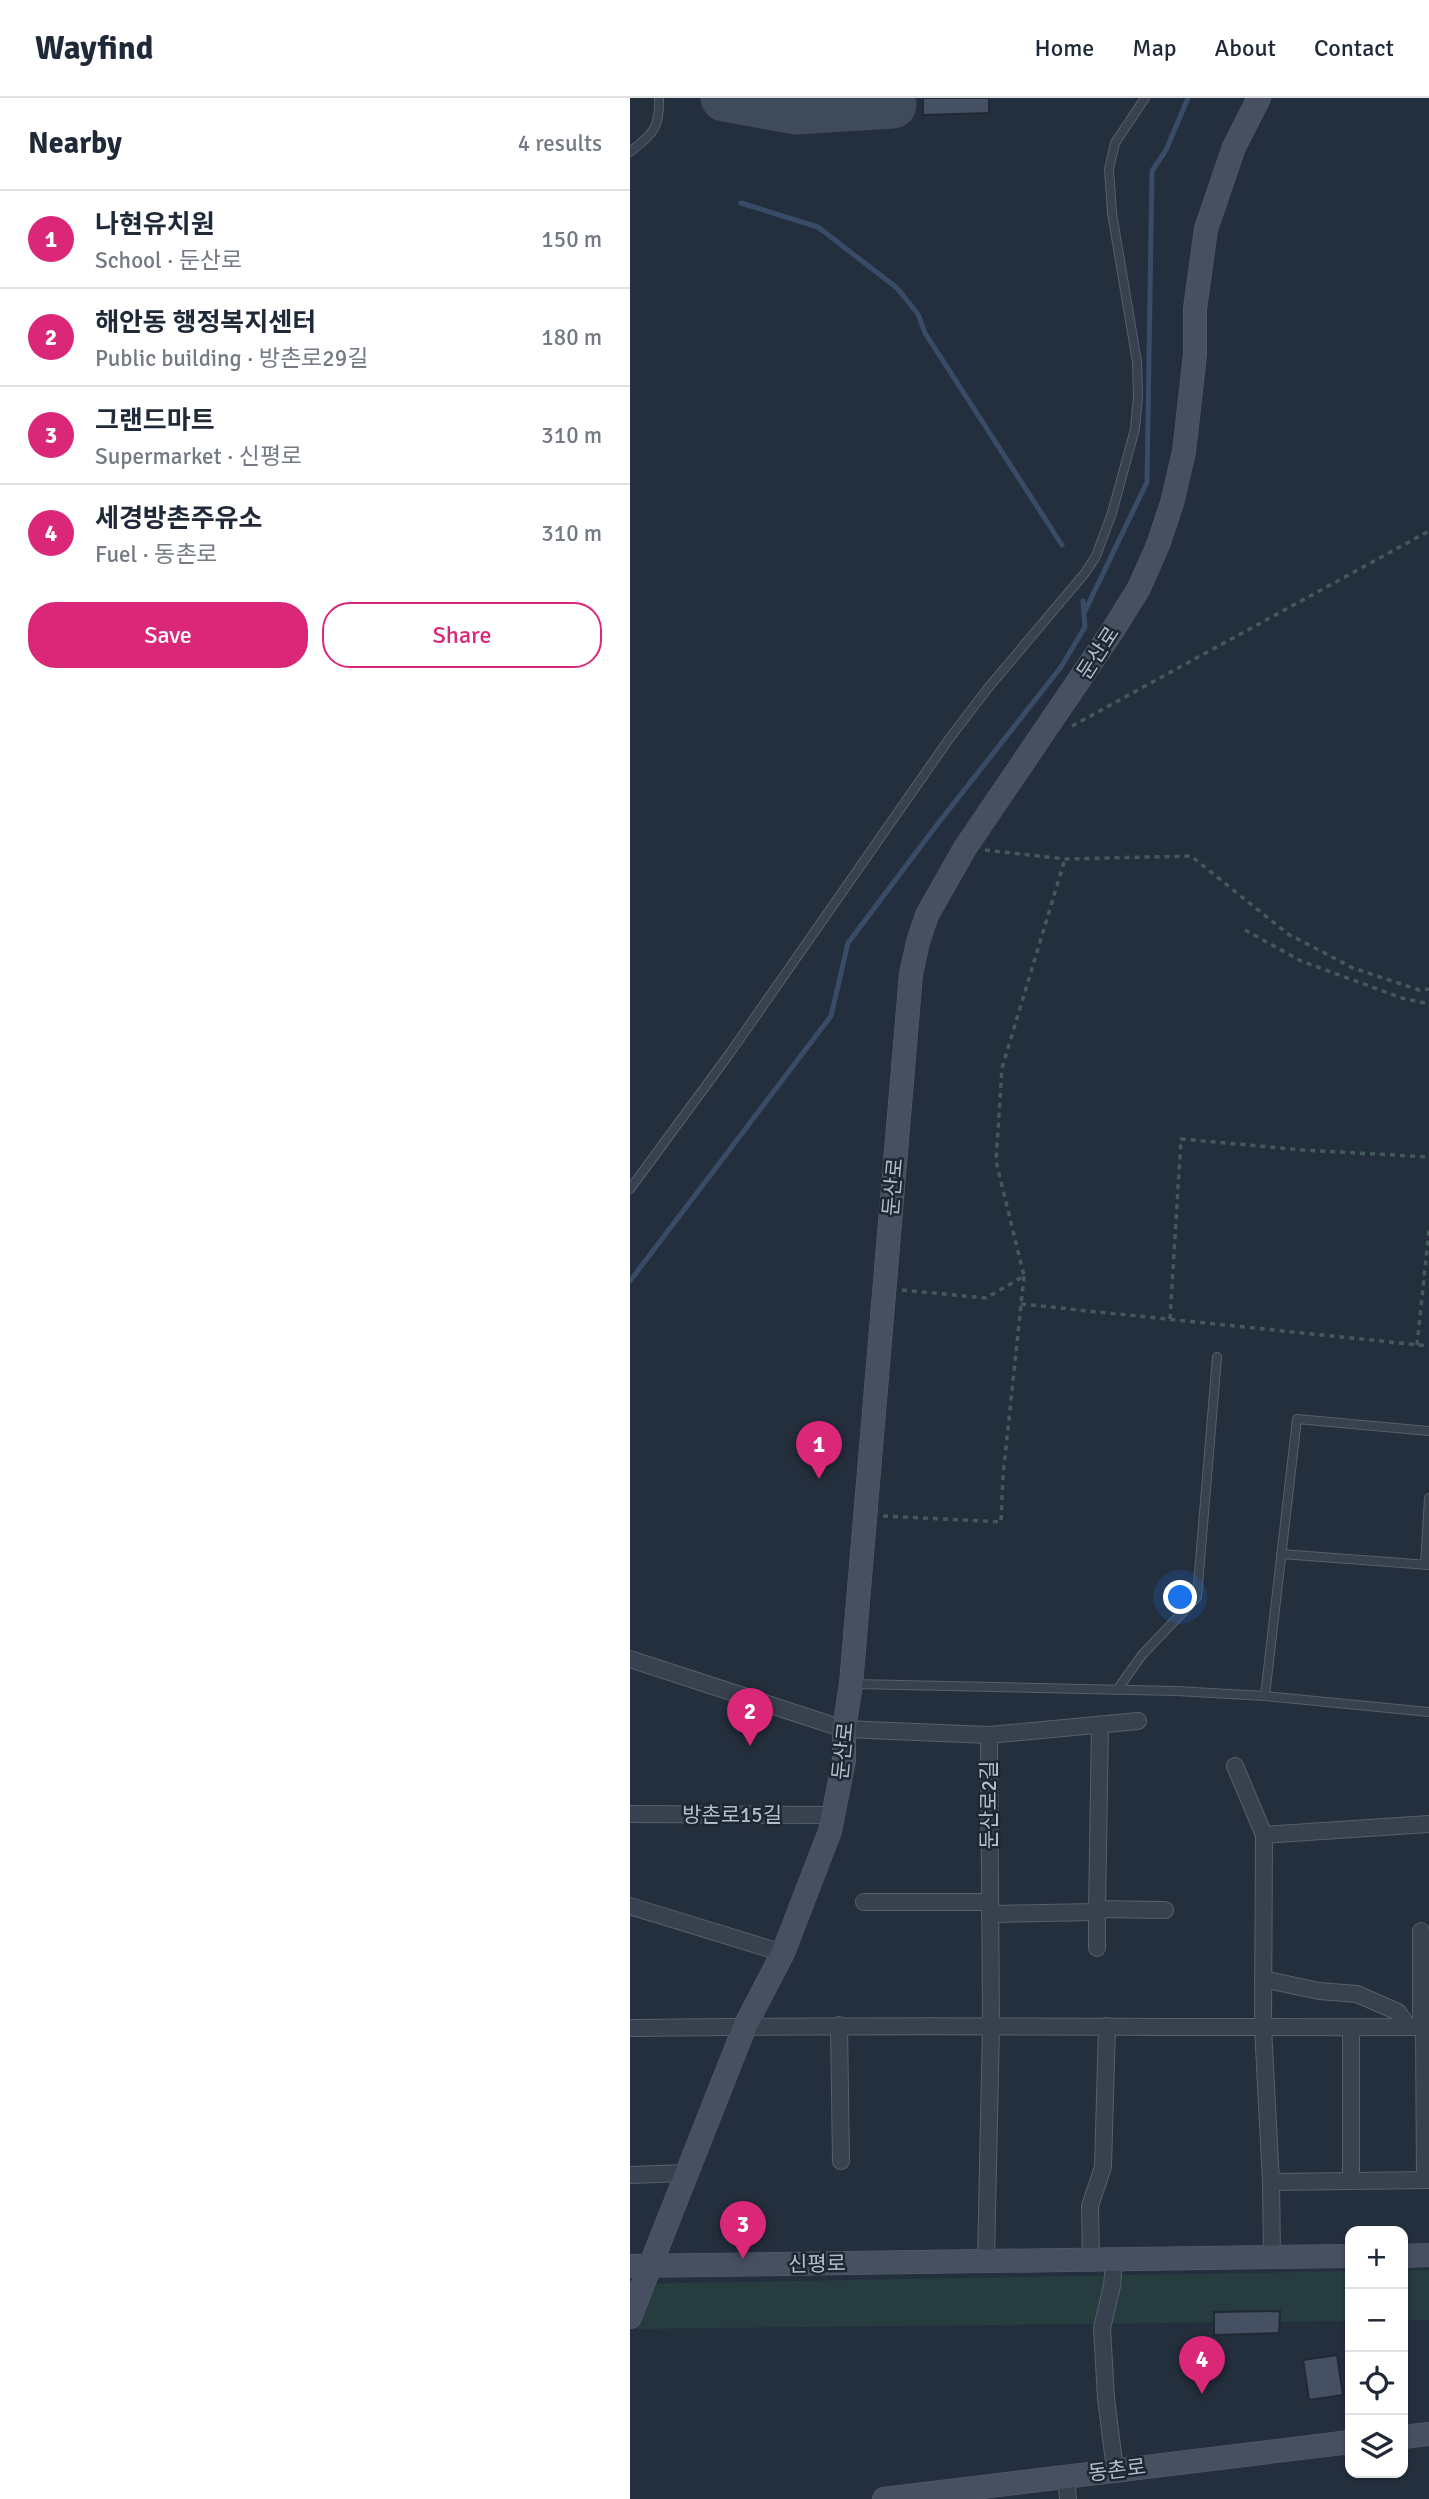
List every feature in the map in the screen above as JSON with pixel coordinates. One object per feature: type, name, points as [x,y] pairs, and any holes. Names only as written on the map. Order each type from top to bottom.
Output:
[{"type":"street","name":"둔산로","points":[[630,2318],[639,2266],[686,2173],[745,2026],[783,1953],[830,1830],[844,1760],[844,1729],[851,1684],[911,974],[918,942],[927,915],[965,848],[1082,678],[1139,588],[1158,545],[1172,503],[1184,452],[1195,354],[1195,309],[1206,229],[1234,147],[1259,98]]},
{"type":"street","points":[[630,1659],[844,1729],[989,1735]]},
{"type":"street","name":"둔산로2길","points":[[986,2261],[991,2025],[989,1735],[1138,1721]]},
{"type":"street","points":[[1097,1948],[1100,1725]]},
{"type":"street","points":[[1235,1766],[1264,1835],[1263,2028],[1272,2257]]},
{"type":"street","name":"방촌로15길","points":[[630,1814],[833,1815]]},
{"type":"street","points":[[1264,1835],[1429,1824]]},
{"type":"street","points":[[864,1902],[1097,1911],[1165,1910]]},
{"type":"street","points":[[630,1906],[783,1953]]},
{"type":"street","points":[[1271,2182],[1427,2180],[1420,2027],[1421,1931]]},
{"type":"street","points":[[1263,1979],[1319,1991],[1357,1994],[1398,2012],[1420,2027]]},
{"type":"street","points":[[630,2028],[839,2025],[1420,2027]]},
{"type":"street","points":[[839,2025],[841,2161]]},
{"type":"street","points":[[1091,2260],[1090,2206],[1103,2167],[1107,2026]]},
{"type":"street","points":[[1350,2028],[1351,2181]]},
{"type":"street","points":[[630,2175],[686,2173]]},
{"type":"street","points":[[1408,2256],[1429,2255]]},
{"type":"street","name":"신평로","points":[[639,2266],[1345,2256]]},
{"type":"street","points":[[1114,2260],[1112,2286],[1102,2328],[1106,2398],[1115,2470]]},
{"type":"street","points":[[1408,2436],[1429,2434]]},
{"type":"street","name":"동촌로","points":[[884,2499],[1067,2488],[1115,2470],[1345,2443]]},
{"type":"lane","points":[[630,152],[652,135],[657,127],[659,98]]},
{"type":"lane","points":[[630,1189],[730,1053],[949,738],[1085,573],[1096,556],[1126,465],[1135,429],[1138,396],[1137,362],[1112,213],[1111,156],[1123,129],[1145,98]]},
{"type":"lane","points":[[1117,1690],[1142,1655],[1197,1597],[1217,1357]]},
{"type":"lane","points":[[1265,1696],[1297,1419],[1429,1431]]},
{"type":"lane","points":[[1281,1554],[1427,1565],[1429,1498]]},
{"type":"lane","points":[[851,1684],[1265,1696],[1429,1712]]},
{"type":"path","points":[[1069,728],[1429,531]]},
{"type":"path","points":[[965,848],[1065,859],[1191,856],[1288,934],[1353,968],[1419,990],[1429,989]]},
{"type":"path","points":[[865,1515],[1001,1522],[1003,1476],[1024,1276],[996,1161],[1002,1068],[1065,859]]},
{"type":"path","points":[[1245,930],[1301,961],[1402,998],[1429,1004]]},
{"type":"path","points":[[1170,1319],[1181,1139],[1303,1150],[1429,1157]]},
{"type":"path","points":[[1418,1345],[1429,1230]]},
{"type":"path","points":[[884,1288],[986,1297],[1024,1276]]},
{"type":"path","points":[[1021,1304],[1429,1346]]},
{"type":"green space","points":[[1429,2270],[1429,2320],[1408,2320],[1408,2271]]},
{"type":"green space","points":[[1345,2271],[1345,2321],[630,2329],[630,2284]]},
{"type":"building","points":[[923,98],[989,98],[989,113],[923,115]]},
{"type":"building","points":[[1280,2311],[1279,2333],[1214,2335],[1214,2312]]},
{"type":"building","points":[[1337,2355],[1343,2395],[1309,2400],[1303,2360]]},
{"type":"waterway","points":[[1085,611],[1147,482],[1152,171],[1166,150],[1188,98]]},
{"type":"waterway","points":[[741,203],[818,227],[897,288],[918,314],[925,333],[1062,545]]},
{"type":"waterway","points":[[630,1281],[831,1016],[848,943],[1061,667],[1085,627],[1083,601]]},
{"type":"taxiway","points":[[724,98],[795,111],[893,105]]},
{"type":"place","name":"나현유치원","points":[[819,1479]]},
{"type":"place","name":"해안동 행정복지센터","points":[[750,1746]]},
{"type":"place","name":"그랜드마트","points":[[743,2259]]},
{"type":"place","name":"세경방촌주유소","points":[[1202,2394]]}]
